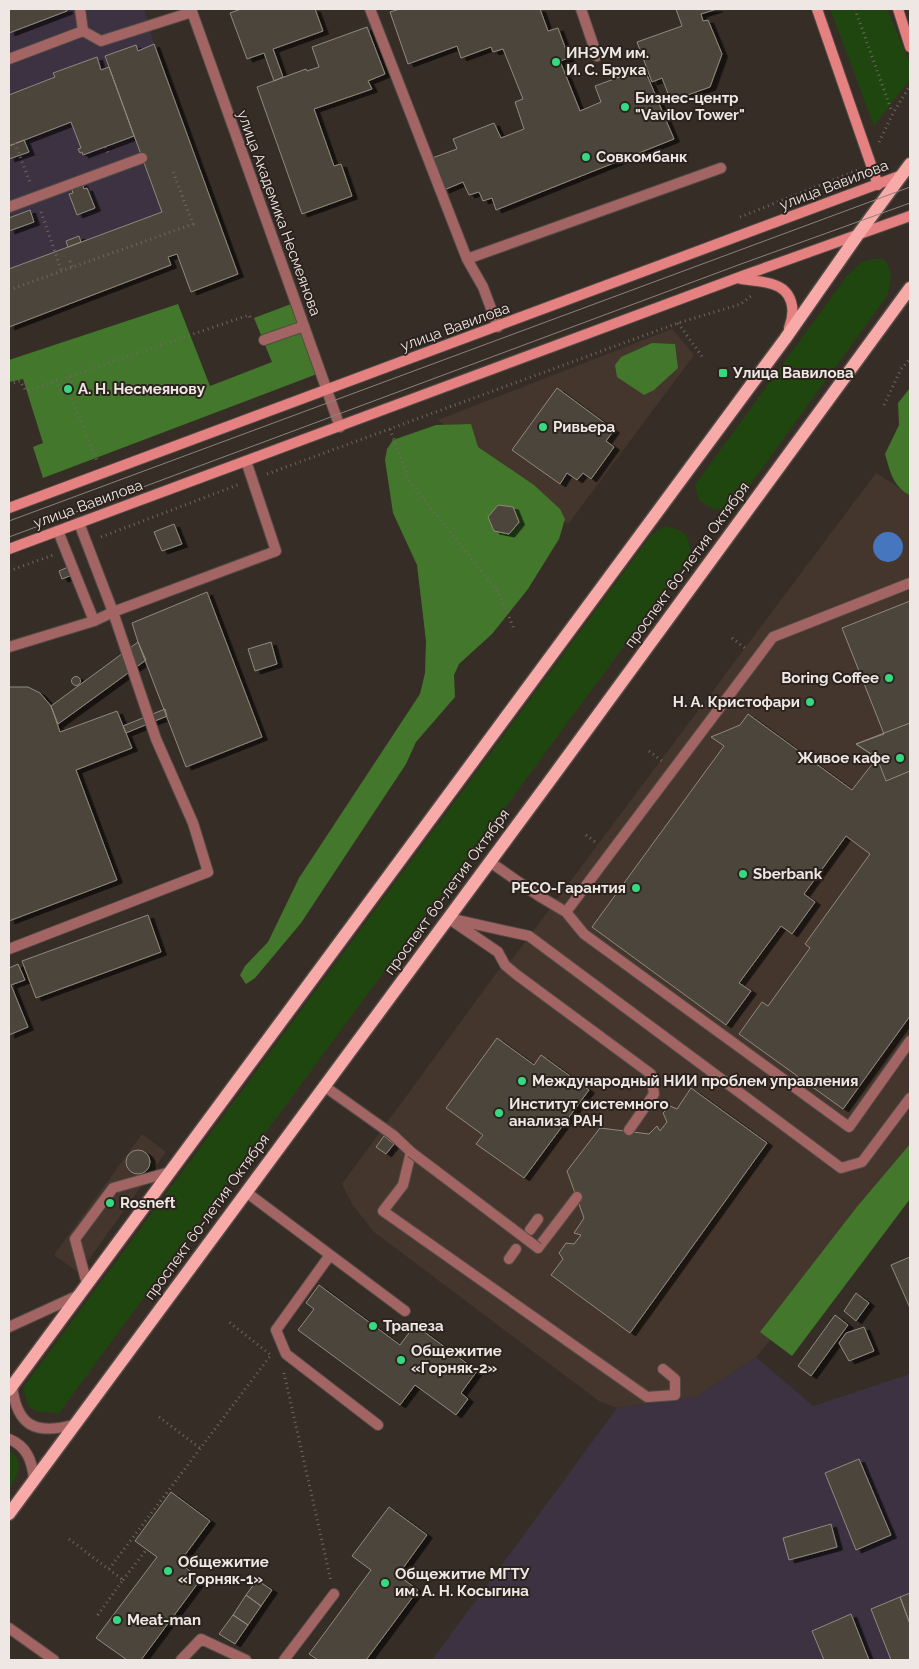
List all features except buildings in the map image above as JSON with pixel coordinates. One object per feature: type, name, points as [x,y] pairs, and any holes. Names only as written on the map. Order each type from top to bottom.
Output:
[{"type":"main road","points":[[818,9],[878,185]]},
{"type":"main road","points":[[898,9],[910,47]]},
{"type":"main road","points":[[10,1388],[785,339],[857,236],[908,170]]},
{"type":"main road","name":"улица Вавилова","points":[[9,508],[878,185],[908,170]]},
{"type":"main road","name":"улица Вавилова","points":[[9,550],[737,278],[910,216]]},
{"type":"main road","points":[[737,278],[746,281],[774,284],[788,294],[794,307],[793,320],[785,339]]},
{"type":"main road","name":"проспект 60-летия Октября","points":[[9,1514],[910,289]]},
{"type":"street","points":[[80,9],[83,32]]},
{"type":"street","points":[[370,9],[467,259],[484,286],[498,327]]},
{"type":"street","points":[[581,9],[597,56]]},
{"type":"street","points":[[9,59],[83,32],[101,41],[191,11]]},
{"type":"street","name":"улица Академика Несмеянова","points":[[191,11],[340,427]]},
{"type":"street","points":[[9,207],[142,158]]},
{"type":"street","points":[[467,259],[722,168]]},
{"type":"street","points":[[264,340],[304,326]]},
{"type":"street","points":[[9,647],[94,621],[276,550],[246,462]]},
{"type":"street","points":[[9,949],[208,872],[193,822],[156,739],[113,612],[79,523]]},
{"type":"street","points":[[58,531],[94,621]]},
{"type":"street","points":[[566,912],[774,637],[910,583]]},
{"type":"street","points":[[490,862],[566,912],[584,934],[848,1127],[910,1041]]},
{"type":"street","points":[[448,918],[498,952],[505,965],[651,1074],[654,1094],[629,1130]]},
{"type":"street","points":[[448,918],[529,936],[841,1168],[862,1162],[910,1098]]},
{"type":"street","points":[[324,1086],[393,1135],[412,1152],[538,1248],[577,1197]]},
{"type":"street","points":[[412,1152],[403,1185],[383,1211],[647,1396],[675,1394],[675,1379],[663,1369]]},
{"type":"street","points":[[87,1284],[75,1239],[113,1188],[170,1172]]},
{"type":"street","points":[[246,1192],[405,1311]]},
{"type":"street","points":[[530,1230],[538,1219]]},
{"type":"street","points":[[508,1259],[516,1249]]},
{"type":"street","points":[[330,1255],[276,1330],[286,1354],[378,1425]]},
{"type":"street","points":[[9,1327],[79,1295]]},
{"type":"street","points":[[10,1388],[19,1414],[28,1423],[42,1429],[56,1430],[73,1425]]},
{"type":"street","points":[[9,1439],[15,1441],[26,1452],[32,1465],[34,1479]]},
{"type":"street","points":[[284,1660],[334,1594]]},
{"type":"street","points":[[9,1628],[54,1660]]},
{"type":"street","points":[[181,1660],[201,1639],[246,1660]]},
{"type":"path","points":[[855,9],[893,113]]},
{"type":"path","points":[[9,290],[73,269],[193,224],[172,170]]},
{"type":"path","points":[[53,246],[62,272]]},
{"type":"path","points":[[70,261],[73,269]]},
{"type":"path","points":[[86,542],[678,323],[741,304],[752,296]]},
{"type":"path","points":[[9,384],[20,381],[26,390],[250,316],[251,319]]},
{"type":"path","points":[[678,323],[703,358]]},
{"type":"path","points":[[884,405],[901,369],[910,359]]},
{"type":"path","points":[[69,376],[74,389],[69,394]]},
{"type":"path","points":[[56,380],[62,392],[69,394]]},
{"type":"path","points":[[68,389],[97,462]]},
{"type":"path","points":[[390,429],[410,482],[499,593],[514,629]]},
{"type":"path","points":[[9,571],[65,550]]},
{"type":"path","points":[[229,1322],[277,1360]]},
{"type":"path","points":[[109,1570],[271,1355]]},
{"type":"path","points":[[282,1364],[334,1594]]},
{"type":"path","points":[[159,1417],[200,1448]]},
{"type":"path","points":[[69,1539],[123,1580]]},
{"type":"path","points":[[97,1616],[146,1550]]},
{"type":"shaded area","points":[[9,9],[144,9],[154,44],[238,274],[191,292],[177,254],[169,257],[171,265],[9,327]]},
{"type":"shaded area","name":"Ривьера","points":[[672,329],[694,355],[568,524],[438,420]]},
{"type":"shaded area","points":[[876,473],[910,495],[910,1174],[756,1357],[697,1397],[617,1408],[599,1401],[374,1232],[352,1204],[342,1184],[498,971],[513,958]]},
{"type":"shaded area","name":"Rosneft","points":[[142,1134],[166,1152],[79,1273],[54,1255]]},
{"type":"shaded area","points":[[756,1357],[813,1406],[910,1374],[910,1660],[432,1660],[617,1408],[697,1397]]},
{"type":"green space","points":[[830,9],[887,9],[910,63],[910,79],[874,126]]},
{"type":"green space","points":[[884,259],[889,269],[890,281],[887,296],[736,504],[721,510],[709,507],[699,500],[695,485],[846,277],[862,262]]},
{"type":"green space","points":[[178,304],[210,386],[272,362],[254,318],[291,304],[317,374],[43,478],[33,447],[43,443],[23,379],[9,382],[9,360]]},
{"type":"green space","points":[[652,343],[675,344],[678,368],[654,390],[644,395],[617,377],[615,365],[621,357]]},
{"type":"green space","points":[[910,388],[910,495],[904,492],[896,483],[885,454],[899,425],[898,403]]},
{"type":"green space","points":[[471,424],[478,447],[534,485],[560,509],[565,519],[559,539],[528,589],[492,634],[459,664],[454,675],[455,697],[416,742],[406,764],[301,923],[255,978],[246,984],[240,975],[245,966],[268,942],[299,878],[420,694],[425,673],[426,641],[417,565],[393,513],[385,460],[387,449],[393,440],[436,425]]},
{"type":"green space","points":[[665,526],[685,534],[689,542],[691,555],[59,1413],[38,1412],[28,1406],[23,1388],[652,534]]},
{"type":"green space","points":[[910,1144],[910,1199],[792,1356],[760,1332],[856,1208]]},
{"type":"green space","points":[[9,1451],[14,1455],[19,1464],[15,1479],[9,1489]]},
{"type":"water","points":[[888,532],[899,536],[903,547],[899,558],[888,562],[877,558],[873,547],[877,536]]},
{"type":"tram line","points":[[9,521],[910,187]]},
{"type":"tram line","points":[[9,537],[741,264],[910,203]]},
{"type":"place","name":"ИНЭУМ им. И. С. Брука","points":[[556,62]]},
{"type":"place","name":"Бизнес-центр \"Vavilov Tower\"","points":[[625,107]]},
{"type":"place","name":"Совкомбанк","points":[[586,157]]},
{"type":"place","name":"Улица Вавилова","points":[[723,373]]},
{"type":"place","name":"А. Н. Несмеянову","points":[[68,389]]},
{"type":"place","name":"Ривьера","points":[[543,427]]},
{"type":"place","name":"Boring Coffee","points":[[889,678]]},
{"type":"place","name":"Н. А. Кристофари","points":[[810,702]]},
{"type":"place","name":"Живое кафе","points":[[900,758]]},
{"type":"place","name":"Sberbank","points":[[743,874]]},
{"type":"place","name":"РЕСО-Гарантия","points":[[636,888]]},
{"type":"place","name":"Международный НИИ проблем управления","points":[[522,1081]]},
{"type":"place","name":"Институт системного анализа РАН","points":[[499,1113]]},
{"type":"place","name":"Rosneft","points":[[110,1203]]},
{"type":"place","name":"Трапеза","points":[[373,1326]]},
{"type":"place","name":"Общежитие «Горняк-2»","points":[[401,1360]]},
{"type":"place","name":"Общежитие «Горняк-1»","points":[[168,1571]]},
{"type":"place","name":"Общежитие МГТУ им. А. Н. Косыгина","points":[[385,1583]]},
{"type":"place","name":"Meat-man","points":[[117,1620]]}]
